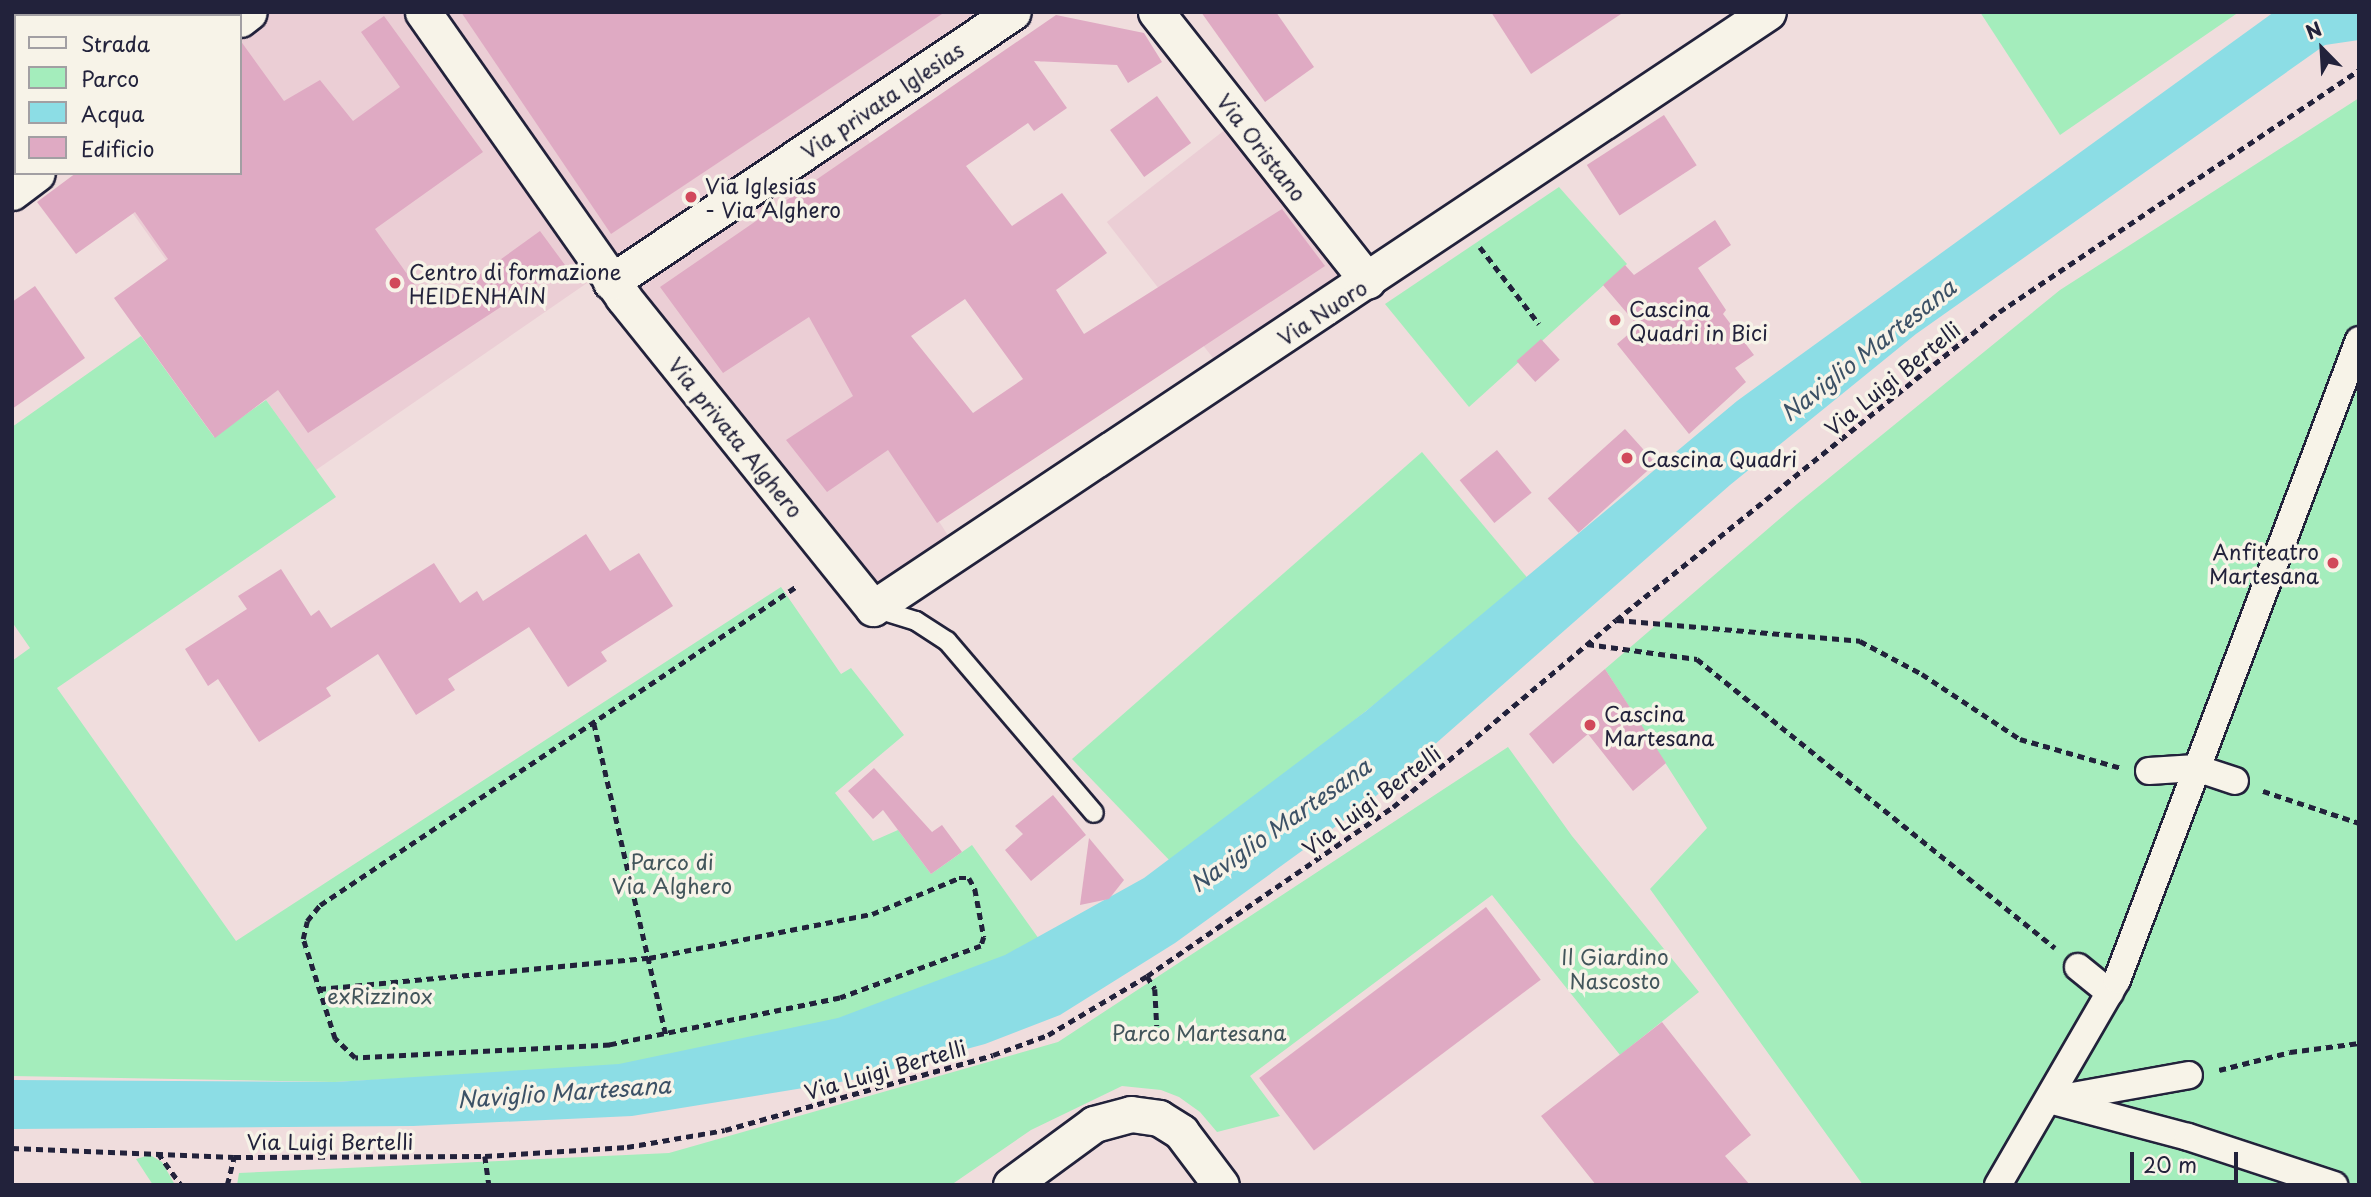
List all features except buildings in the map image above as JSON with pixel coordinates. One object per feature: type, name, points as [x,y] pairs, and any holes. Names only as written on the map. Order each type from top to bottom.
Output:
[{"type":"street","name":"Via privata Alghero","points":[[423,12],[611,282],[873,608]]},
{"type":"street","name":"Via privata Iglesias","points":[[611,282],[1013,12]]},
{"type":"street","name":"Via Oristano","points":[[1156,12],[1368,281]]},
{"type":"street","name":"Via Nuoro","points":[[873,608],[1368,281],[1768,12]]},
{"type":"street","points":[[12,192],[34,175]]},
{"type":"street","points":[[1998,1185],[2110,993],[2359,340]]},
{"type":"street","points":[[2149,771],[2196,768],[2235,781]]},
{"type":"street","points":[[2078,967],[2110,993]]},
{"type":"street","points":[[2049,1100],[2189,1075]]},
{"type":"street","points":[[2049,1100],[2189,1138],[2334,1185]]},
{"type":"street","points":[[1011,1185],[1094,1124],[1119,1115],[1145,1114],[1181,1132],[1222,1185]]},
{"type":"lane","points":[[873,608],[916,621],[947,641],[1094,813]]},
{"type":"path","name":"Via Luigi Bertelli","points":[[12,1147],[234,1157],[485,1156],[627,1147],[725,1130],[1029,1043],[1082,1018],[1147,976],[1393,807],[1616,620],[1999,312],[2359,70]]},
{"type":"path","points":[[1474,239],[1539,324]]},
{"type":"path","points":[[319,989],[649,958],[872,914],[959,878],[969,878],[975,888],[984,937],[981,946],[840,998],[666,1036],[610,1045],[355,1058],[335,1040],[303,939],[307,921],[320,905],[797,586]]},
{"type":"path","points":[[1616,620],[1860,641],[1912,668],[2020,739],[2102,765],[2149,771]]},
{"type":"path","points":[[1587,644],[1697,659],[2078,967]]},
{"type":"path","points":[[594,723],[666,1036]]},
{"type":"path","points":[[2235,781],[2359,823]]},
{"type":"path","points":[[1147,976],[1155,989],[1157,1026]]},
{"type":"path","points":[[2189,1075],[2290,1052],[2359,1043]]},
{"type":"path","points":[[158,1152],[181,1185]]},
{"type":"path","points":[[485,1156],[489,1185]]},
{"type":"path","name":"Via Luigi Bertelli","points":[[228,1185],[234,1157]]},
{"type":"shaded area","points":[[249,12],[1013,12],[854,119],[960,277],[834,358],[958,551],[873,608],[603,272],[316,470],[105,175],[242,175],[242,18]]},
{"type":"shaded area","points":[[1240,118],[1367,281],[1234,385],[1107,222]]},
{"type":"green space","points":[[12,12],[54,14],[14,14],[12,148]]},
{"type":"green space","points":[[1980,12],[2239,12],[2060,135]]},
{"type":"green space","points":[[2359,98],[2359,1185],[1863,1185],[1650,889],[1707,828],[1605,669],[1797,504],[2060,290]]},
{"type":"green space","points":[[1559,187],[1627,264],[1469,407],[1385,304]]},
{"type":"green space","name":"Parco di Via Alghero","points":[[141,336],[214,437],[266,400],[336,497],[57,688],[236,941],[781,587],[841,674],[851,668],[904,735],[835,793],[873,841],[898,830],[931,874],[972,845],[1044,946],[837,1024],[640,1066],[335,1082],[12,1076],[12,661],[30,648],[12,622],[12,427]]},
{"type":"green space","points":[[1422,452],[1530,581],[1173,864],[1072,759]]},
{"type":"green space","name":"Parco Martesana","points":[[1508,747],[1572,836],[1699,992],[1620,1055],[1492,895],[1250,1076],[1280,1116],[1217,1132],[1200,1112],[1179,1097],[1161,1090],[1122,1086],[1031,1130],[951,1185],[237,1185],[239,1173],[669,1153],[1058,1042]]},
{"type":"green space","points":[[150,1155],[162,1162],[175,1185],[153,1185],[136,1159]]},
{"type":"water","name":"Naviglio Martesana","points":[[2274,12],[2359,12],[2359,40],[2325,45],[1916,334],[1730,485],[1368,803],[1175,943],[1060,1015],[985,1044],[852,1080],[632,1116],[413,1126],[12,1129],[12,1080],[335,1082],[619,1064],[838,1018],[1005,955],[1144,878],[1366,711],[1737,401]]},
{"type":"place","name":"Via Iglesias - Via Alghero","points":[[691,197]]},
{"type":"place","name":"Centro di formazione HEIDENHAIN","points":[[395,283]]},
{"type":"place","name":"Cascina Quadri in Bici","points":[[1615,320]]},
{"type":"place","name":"Cascina Quadri","points":[[1627,458]]},
{"type":"place","name":"Anfiteatro Martesana","points":[[2333,563]]},
{"type":"place","name":"Cascina Martesana","points":[[1590,725]]},
{"type":"park label","name":"Il Giardino Nascosto","points":[[1615,968]]},
{"type":"park label","name":"exRizzinox","points":[[380,995]]}]
